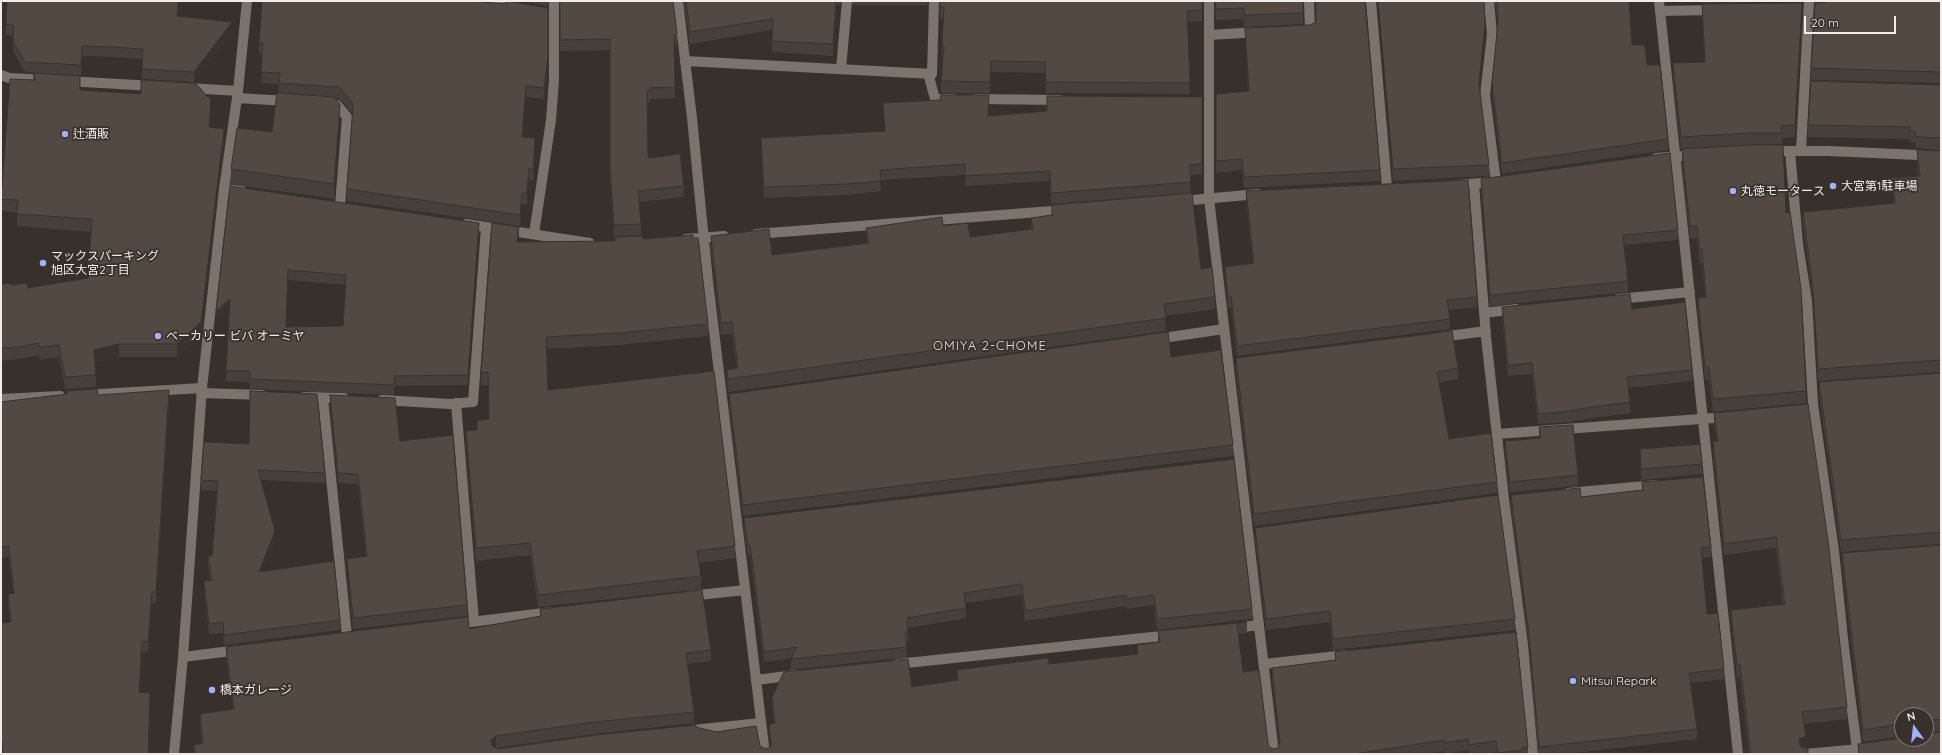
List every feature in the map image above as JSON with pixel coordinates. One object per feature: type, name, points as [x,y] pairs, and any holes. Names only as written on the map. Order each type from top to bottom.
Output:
[{"type":"street","points":[[174,754],[183,657],[202,391],[224,189],[238,94],[247,1]]},
{"type":"street","points":[[482,1],[518,8]]},
{"type":"street","points":[[534,234],[551,120],[554,80],[550,14],[554,1]]},
{"type":"street","points":[[678,1],[703,238],[726,398],[741,523],[745,590],[765,754]]},
{"type":"street","points":[[841,69],[847,1]]},
{"type":"street","points":[[685,61],[932,74],[934,1]]},
{"type":"street","points":[[1209,1],[1209,35],[1205,101],[1209,198],[1224,329],[1232,364],[1236,462],[1252,532],[1259,625],[1274,754]]},
{"type":"street","points":[[1294,31],[1310,30],[1309,1]]},
{"type":"street","points":[[1371,1],[1387,187]]},
{"type":"street","points":[[1442,185],[1474,184],[1500,181],[1485,95],[1492,34],[1489,1],[1494,1]]},
{"type":"street","points":[[1801,151],[1809,86],[1806,5]]},
{"type":"street","points":[[1723,9],[1659,6],[1703,419],[1706,480],[1738,754]]},
{"type":"street","points":[[1209,35],[1271,32]]},
{"type":"street","points":[[928,73],[935,99],[1068,100]]},
{"type":"street","points":[[1,75],[9,78],[163,87]]},
{"type":"street","points":[[179,88],[299,102]]},
{"type":"street","points":[[314,103],[337,105],[347,117],[340,206]]},
{"type":"street","points":[[1762,151],[1941,156]]},
{"type":"street","points":[[1790,151],[1798,244],[1807,301],[1816,388],[1810,409],[1838,559],[1844,648],[1857,749]]},
{"type":"street","points":[[1644,160],[1704,154]]},
{"type":"street","points":[[1474,184],[1484,313],[1518,636],[1533,754]]},
{"type":"street","points":[[224,189],[255,193]]},
{"type":"street","points":[[1172,201],[1266,193]]},
{"type":"street","points":[[749,234],[1074,209]]},
{"type":"street","points":[[457,223],[595,244],[603,243]]},
{"type":"street","points":[[369,399],[456,403],[473,402],[486,227]]},
{"type":"street","points":[[672,239],[734,235]]},
{"type":"street","points":[[1611,300],[1690,292]]},
{"type":"street","points":[[1484,313],[1524,309]]},
{"type":"street","points":[[1146,340],[1224,329]]},
{"type":"street","points":[[1431,338],[1486,331]]},
{"type":"street","points":[[1,399],[202,391],[270,396]]},
{"type":"street","points":[[292,396],[354,399]]},
{"type":"street","points":[[323,398],[347,636]]},
{"type":"street","points":[[456,403],[474,621]]},
{"type":"street","points":[[1497,434],[1735,416]]},
{"type":"street","points":[[1559,494],[1670,484]]},
{"type":"street","points":[[675,598],[745,590]]},
{"type":"street","points":[[442,625],[559,611]]},
{"type":"street","points":[[1222,629],[1259,625]]},
{"type":"street","points":[[890,665],[1182,633]]},
{"type":"street","points":[[183,657],[246,649]]},
{"type":"street","points":[[1264,664],[1360,653]]},
{"type":"street","points":[[756,680],[803,674]]},
{"type":"street","points":[[682,731],[761,723]]},
{"type":"street","points":[[1805,754],[1880,746]]},
{"type":"building","points":[[7,1],[178,1],[177,16],[232,22],[194,72],[142,69],[143,49],[113,47],[82,46],[81,65],[25,62],[13,41],[14,26],[6,24]]},
{"type":"building","points":[[262,1],[469,1],[506,4],[506,1],[508,1],[548,8],[548,56],[544,88],[526,86],[522,137],[535,138],[533,169],[529,168],[527,193],[522,193],[520,215],[347,189],[353,106],[352,102],[338,87],[279,83],[280,73],[261,72],[263,43],[259,43]]},
{"type":"building","points":[[560,1],[673,1],[677,34],[674,35],[675,87],[650,88],[650,91],[647,91],[648,158],[680,154],[684,186],[638,191],[641,224],[614,225],[610,169],[610,39],[560,40]]},
{"type":"building","points":[[686,1],[836,1],[833,44],[772,41],[773,19],[690,32]]},
{"type":"building","points":[[940,1],[1202,1],[1202,10],[1187,11],[1190,83],[1046,82],[1045,62],[991,61],[990,82],[941,81],[944,46],[942,45],[944,7],[940,7]]},
{"type":"building","points":[[1215,1],[1303,1],[1303,13],[1244,15],[1244,8],[1216,9]]},
{"type":"building","points":[[1316,1],[1365,1],[1380,170],[1244,177],[1242,159],[1216,161],[1216,94],[1249,91],[1245,28],[1310,25],[1316,22]]},
{"type":"building","points":[[1378,1],[1484,1],[1485,23],[1479,84],[1489,165],[1393,169]]},
{"type":"building","points":[[1497,1],[1629,1],[1632,45],[1645,45],[1647,65],[1660,65],[1668,139],[1502,163],[1492,84],[1498,22]]},
{"type":"building","points":[[1826,1],[1941,1],[1941,72],[1811,68],[1815,3]]},
{"type":"building","points":[[1802,3],[1795,125],[1781,126],[1782,133],[1749,133],[1681,137],[1673,63],[1705,62],[1702,4]]},
{"type":"building","points":[[33,73],[80,76],[80,90],[141,94],[141,80],[195,83],[211,100],[209,127],[224,129],[201,322],[177,344],[119,344],[94,350],[96,375],[65,377],[59,345],[40,347],[39,343],[19,347],[1,348],[1,284],[11,283],[11,285],[27,283],[28,288],[88,278],[92,219],[17,214],[18,200],[1,199],[10,79],[36,80]]},
{"type":"building","points":[[1811,81],[1941,85],[1941,138],[1916,137],[1915,131],[1910,131],[1910,127],[1808,125]]},
{"type":"building","points":[[277,93],[334,97],[340,104],[334,184],[231,169],[237,128],[272,132]]},
{"type":"building","points":[[941,95],[989,95],[988,116],[1047,111],[1047,96],[1202,97],[1202,164],[1189,165],[1191,182],[1051,193],[1050,171],[965,176],[965,164],[880,170],[881,181],[847,184],[764,187],[761,138],[885,131],[883,103],[940,100]]},
{"type":"building","points":[[1749,145],[1783,145],[1786,213],[1790,212],[1801,289],[1806,391],[1713,399],[1709,367],[1705,367],[1698,298],[1706,297],[1702,250],[1700,250],[1697,226],[1690,226],[1682,149]]},
{"type":"building","points":[[1917,150],[1941,151],[1941,360],[1818,369],[1813,289],[1803,212],[1895,203],[1892,178],[1920,176]]},
{"type":"building","points":[[1670,153],[1678,230],[1623,235],[1628,281],[1490,295],[1481,179]]},
{"type":"building","points":[[1468,180],[1477,297],[1447,300],[1450,319],[1237,346],[1231,297],[1228,298],[1225,267],[1254,263],[1246,191]]},
{"type":"building","points":[[230,186],[479,223],[468,375],[394,376],[394,385],[250,379],[250,371],[226,371],[230,299],[216,311]],"holes":[[[288,270],[346,275],[343,326],[286,327]]]},
{"type":"building","points":[[1192,193],[1201,269],[1212,267],[1215,297],[1164,304],[1166,318],[728,379],[727,370],[738,368],[732,322],[721,323],[711,236],[769,229],[772,255],[869,243],[866,228],[942,217],[943,226],[968,223],[970,237],[1033,229],[1031,218],[1052,215],[1052,205]]},
{"type":"building","points":[[492,223],[519,227],[517,242],[615,241],[615,237],[642,236],[643,239],[693,235],[693,238],[698,238],[708,324],[619,333],[546,337],[548,390],[714,371],[735,546],[697,551],[701,576],[538,595],[530,543],[476,548],[466,431],[477,430],[477,421],[489,419],[488,372],[481,373]]},
{"type":"building","points":[[1630,294],[1632,309],[1685,302],[1692,370],[1627,377],[1630,402],[1572,411],[1538,414],[1532,363],[1508,365],[1502,307]]},
{"type":"building","points":[[1452,331],[1458,368],[1437,372],[1449,439],[1491,433],[1497,482],[1254,514],[1236,358]]},
{"type":"building","points":[[1168,332],[1171,357],[1221,350],[1233,445],[743,505],[729,394]]},
{"type":"building","points":[[1941,373],[1941,532],[1841,540],[1819,382]]},
{"type":"building","points":[[97,389],[98,395],[169,390],[156,592],[152,592],[148,642],[142,641],[139,692],[150,693],[148,754],[3,754],[1,735],[1,623],[11,622],[8,594],[14,593],[9,546],[1,547],[1,402],[67,394],[67,391]]},
{"type":"building","points":[[250,391],[317,394],[325,473],[258,470],[275,531],[259,572],[334,561],[340,620],[224,635],[223,622],[209,624],[204,581],[212,580],[208,557],[212,556],[218,481],[201,480],[204,442],[249,444]]},
{"type":"building","points":[[330,395],[395,398],[400,441],[453,435],[467,605],[353,618],[347,559],[367,556],[358,474],[338,473]]},
{"type":"building","points":[[1808,404],[1828,540],[1847,707],[1802,712],[1806,736],[1799,739],[1800,746],[1808,749],[1808,754],[1751,754],[1740,665],[1737,666],[1731,610],[1785,604],[1776,537],[1724,544],[1713,441],[1718,441],[1714,413]]},
{"type":"building","points":[[1573,425],[1578,475],[1510,482],[1505,441],[1541,438],[1539,427]]},
{"type":"building","points":[[1700,444],[1702,464],[1641,469],[1640,449]]},
{"type":"building","points":[[1234,459],[1252,609],[1157,619],[1154,595],[1126,599],[1126,595],[1025,611],[1022,584],[964,593],[966,608],[907,618],[908,632],[905,632],[907,647],[791,659],[797,647],[764,652],[750,545],[748,546],[744,518]]},
{"type":"building","points":[[1703,477],[1711,547],[1701,548],[1707,614],[1718,613],[1724,669],[1689,673],[1697,729],[1539,747],[1529,634],[1511,495],[1580,488],[1581,497],[1643,490],[1642,482]]},
{"type":"building","points":[[1498,495],[1515,619],[1333,639],[1330,611],[1266,619],[1255,528]]},
{"type":"building","points":[[1941,545],[1941,719],[1934,720],[1934,707],[1894,707],[1894,725],[1863,730],[1842,553]]},
{"type":"building","points":[[702,590],[711,650],[686,653],[694,712],[594,722],[496,736],[491,740],[492,746],[498,749],[596,735],[696,725],[696,727],[716,732],[756,726],[760,746],[766,749],[771,746],[769,725],[775,723],[772,697],[784,672],[908,659],[912,687],[958,680],[957,670],[1048,658],[1049,664],[1138,654],[1137,645],[1160,642],[1158,631],[1237,623],[1243,672],[1259,670],[1269,747],[1274,749],[1278,748],[1280,742],[1272,668],[1336,660],[1335,652],[1516,632],[1528,747],[1522,748],[1523,750],[1498,753],[1496,741],[1469,745],[1468,739],[1445,743],[1445,740],[1354,754],[196,754],[194,745],[203,743],[200,714],[234,709],[226,647],[468,617],[469,629],[541,616],[540,609]]},
{"type":"building","points":[[1941,732],[1941,754],[1859,754],[1858,744],[1894,739],[1894,747],[1934,747],[1934,733]]},
{"type":"place","name":"辻酒販","points":[[65,134]]},
{"type":"place","name":"大宮第1駐車場","points":[[1833,186]]},
{"type":"place","name":"丸徳モータース","points":[[1733,191]]},
{"type":"place","name":"マックスパーキング 旭区大宮2丁目","points":[[43,263]]},
{"type":"place","name":"ベーカリー ビバ オーミヤ","points":[[158,336]]},
{"type":"place","name":"Mitsui Repark","points":[[1573,681]]},
{"type":"place","name":"橋本ガレージ","points":[[212,690]]},
{"type":"district","name":"OMIYA 2-CHOME","points":[[990,346]]}]
